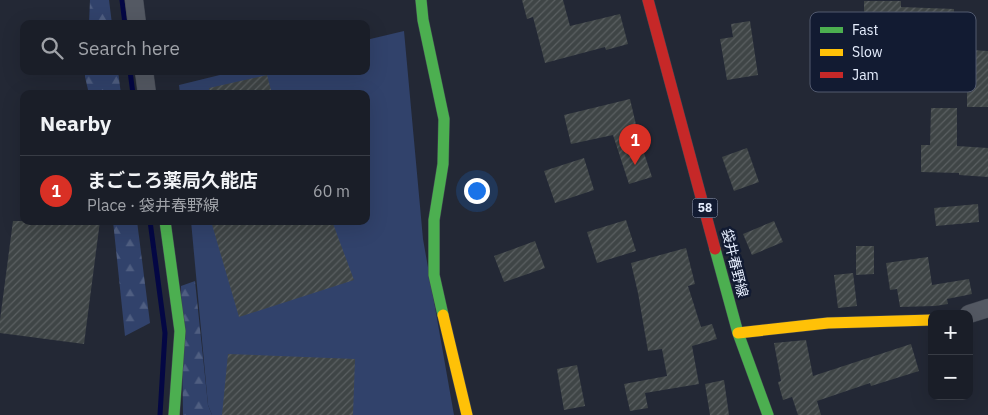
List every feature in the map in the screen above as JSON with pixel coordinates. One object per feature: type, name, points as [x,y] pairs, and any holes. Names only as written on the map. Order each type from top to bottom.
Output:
[{"type":"street","points":[[134,0],[136,20]]},
{"type":"street","points":[[421,0],[444,118],[443,164],[434,220],[434,275],[467,415]]},
{"type":"street","name":"袋井春野線","points":[[648,0],[738,333],[768,415]]},
{"type":"street","points":[[145,75],[146,90]]},
{"type":"street","points":[[166,225],[180,331],[174,415]]},
{"type":"street","points":[[973,313],[988,308]]},
{"type":"street","points":[[738,333],[828,323],[928,320]]},
{"type":"green space","points":[[90,0],[109,0],[112,20],[89,20]]},
{"type":"green space","points":[[404,31],[423,239],[454,415],[212,415],[208,405],[191,225],[370,225],[370,90],[180,90],[179,85],[220,75],[370,75],[370,39]]},
{"type":"green space","points":[[85,75],[119,75],[120,90],[88,90]]},
{"type":"green space","points":[[113,225],[138,225],[150,323],[125,336]]},
{"type":"green space","points":[[195,281],[208,405],[212,415],[183,415],[181,286]]},
{"type":"building","points":[[522,0],[563,0],[570,26],[620,14],[628,44],[606,50],[605,47],[545,63],[533,17],[527,19]]},
{"type":"building","points":[[864,1],[901,1],[901,7],[954,9],[954,12],[864,12]]},
{"type":"building","points":[[750,21],[758,75],[727,80],[720,39],[733,37],[731,24]]},
{"type":"building","points":[[976,50],[988,51],[988,107],[967,107],[967,92],[976,92]]},
{"type":"building","points":[[267,75],[271,90],[209,90],[209,88]]},
{"type":"building","points":[[630,99],[636,129],[652,177],[629,184],[613,135],[571,144],[564,115]]},
{"type":"building","points":[[931,108],[957,108],[957,146],[988,148],[988,177],[959,175],[959,173],[921,172],[921,145],[930,145]]},
{"type":"building","points":[[747,148],[759,182],[734,191],[722,157]]},
{"type":"building","points":[[584,158],[594,190],[555,203],[544,171]]},
{"type":"building","points":[[978,204],[979,222],[936,226],[934,208]]},
{"type":"building","points":[[626,220],[636,251],[597,263],[587,232]]},
{"type":"building","points":[[13,221],[20,221],[20,225],[99,225],[84,344],[0,333]]},
{"type":"building","points":[[774,221],[783,242],[752,255],[743,234]]},
{"type":"building","points":[[212,225],[333,225],[354,280],[239,317]]},
{"type":"building","points":[[535,241],[545,268],[504,282],[494,256]]},
{"type":"building","points":[[856,246],[874,246],[874,274],[856,275]]},
{"type":"building","points":[[686,248],[695,284],[688,286],[701,327],[712,324],[717,339],[692,346],[699,384],[645,393],[648,408],[630,411],[624,384],[667,376],[662,349],[648,351],[631,263]]},
{"type":"building","points":[[928,257],[932,285],[969,279],[972,294],[947,299],[948,304],[900,307],[897,289],[890,290],[886,263]]},
{"type":"building","points":[[853,273],[857,306],[838,308],[834,275]]},
{"type":"building","points":[[806,340],[813,376],[911,344],[919,371],[871,386],[870,383],[817,401],[821,415],[798,415],[792,397],[783,400],[778,382],[781,381],[774,343]]},
{"type":"building","points":[[228,354],[355,359],[353,415],[222,415]]},
{"type":"building","points":[[577,365],[585,406],[564,410],[557,369]]},
{"type":"building","points":[[724,380],[729,415],[710,415],[705,384]]},
{"type":"waterway","points":[[122,0],[124,20]]},
{"type":"waterway","points":[[131,75],[132,90]]},
{"type":"waterway","points":[[151,225],[165,333],[160,415]]},
{"type":"traffic: fast","points":[[421,0],[423,20],[444,119],[443,164],[434,220],[434,275],[443,315]]},
{"type":"traffic: fast","points":[[166,225],[180,331],[174,415]]},
{"type":"traffic: fast","points":[[715,249],[738,333],[768,415]]},
{"type":"traffic: slow","points":[[443,315],[467,415]]},
{"type":"traffic: slow","points":[[738,333],[828,323],[928,320]]},
{"type":"traffic: jam","points":[[648,0],[715,249]]},
{"type":"place","name":"まごころ薬局久能店","points":[[635,165]]}]
